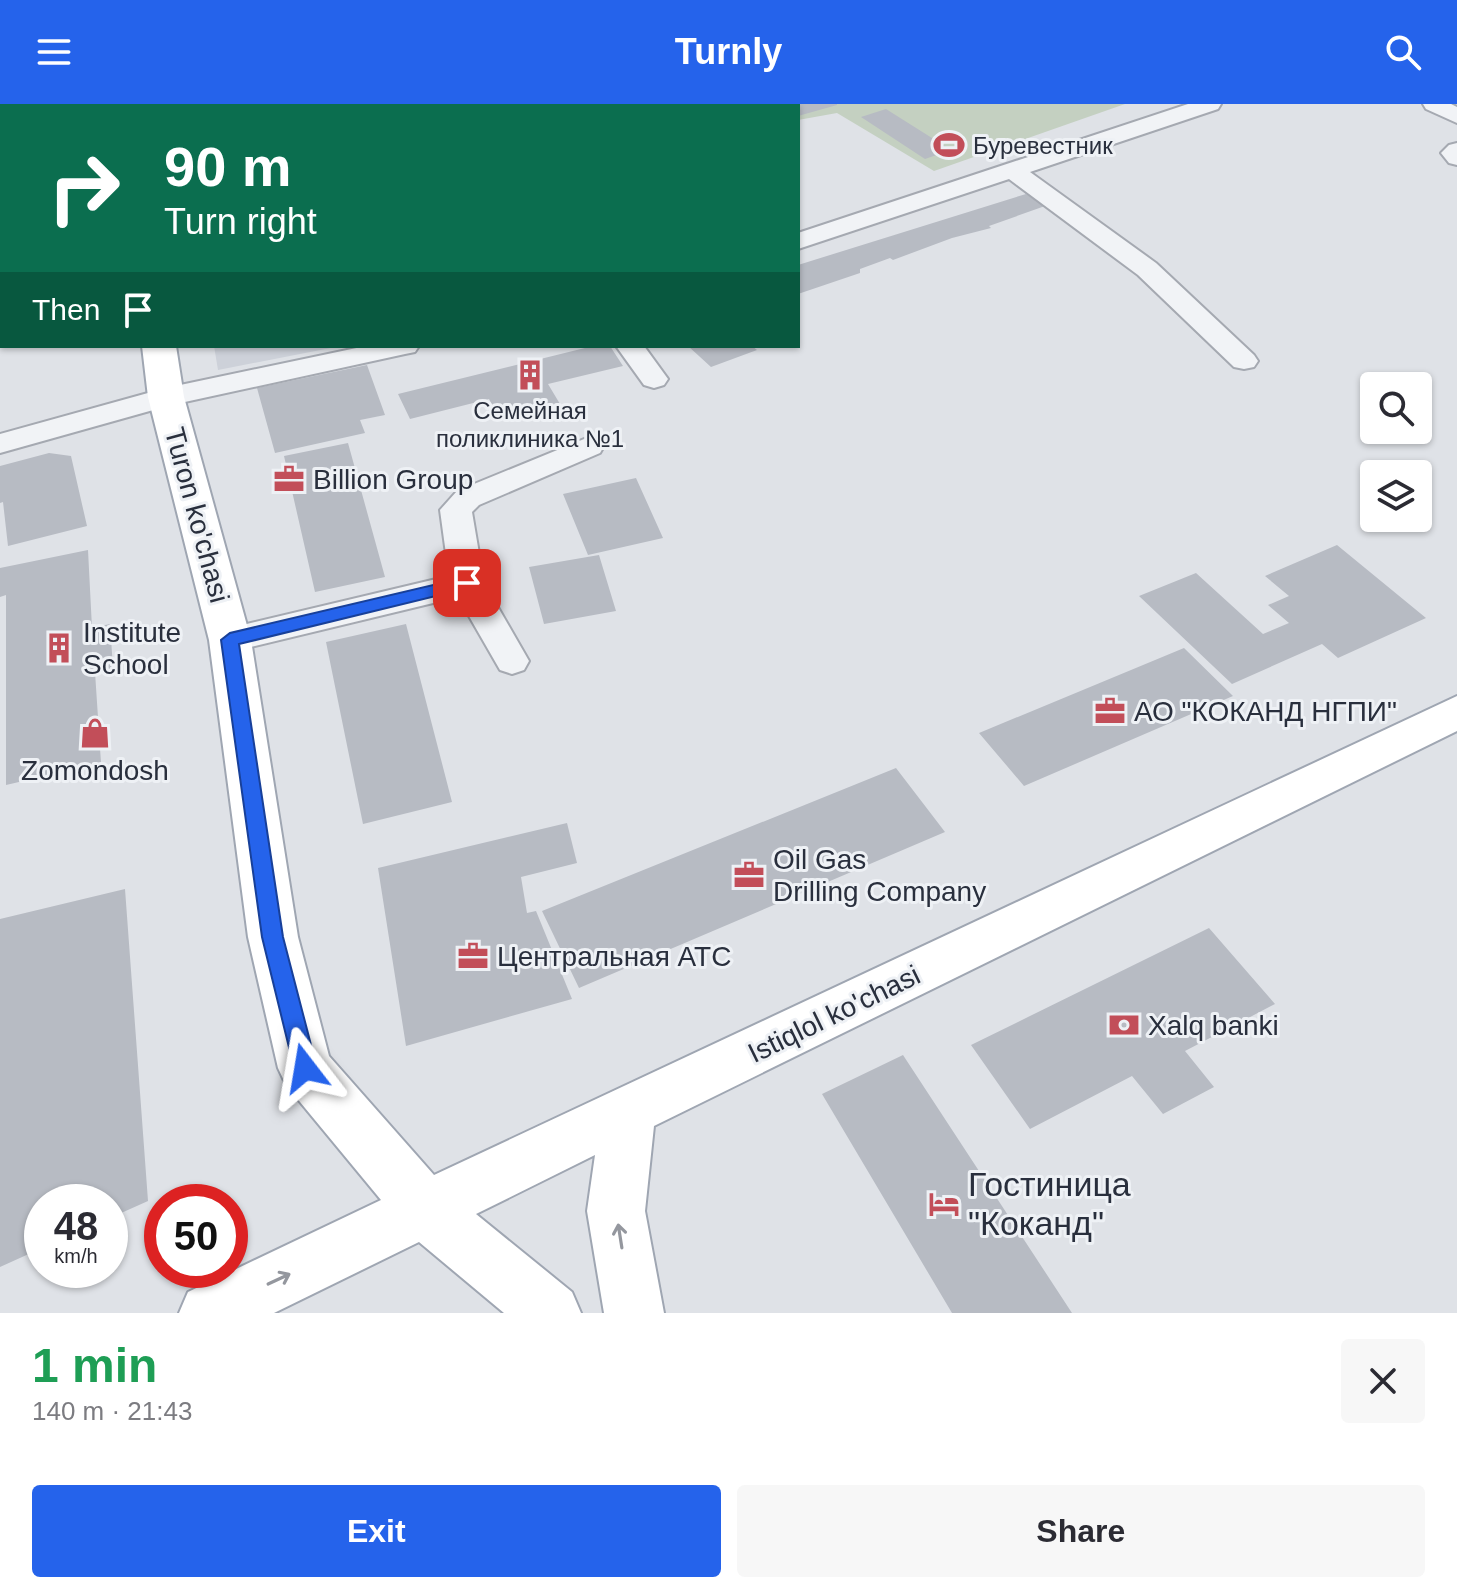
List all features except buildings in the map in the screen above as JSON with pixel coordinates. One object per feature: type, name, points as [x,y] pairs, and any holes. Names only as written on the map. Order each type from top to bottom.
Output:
[{"type":"main road","name":"Turon ko'chasi","points":[[159,348],[166,397],[230,640],[273,937],[305,1068],[426,1210],[551,1313]]},
{"type":"main road","name":"Istiqlol ko'chasi","points":[[209,1313],[628,1114],[1457,712]]},
{"type":"main road","points":[[628,1114],[616,1211],[634,1313]]},
{"type":"street","points":[[800,240],[1210,104]]},
{"type":"street","points":[[1434,104],[1457,116]]},
{"type":"street","points":[[1457,150],[1453,153],[1457,158]]},
{"type":"street","points":[[1014,171],[1147,269],[1244,361]]},
{"type":"street","points":[[0,444],[166,397],[396,348]]},
{"type":"street","points":[[631,348],[654,379]]},
{"type":"street","points":[[512,661],[467,583],[456,510],[468,498],[589,446]]},
{"type":"street","points":[[230,640],[467,583]]},
{"type":"shaded area","points":[[214,348],[331,348],[218,370]]},
{"type":"green space","name":"Буревестник","points":[[800,104],[1125,104],[934,171],[837,113],[800,120]]},
{"type":"place","name":"Буревестник","points":[[949,145]]},
{"type":"place","name":"Семейная поликлиника №1","points":[[530,375]]},
{"type":"place","name":"Billion Group","points":[[289,479]]},
{"type":"place","name":"Institute School","points":[[59,648]]},
{"type":"place","name":"АО \"КОКАНД НГПИ\"","points":[[1110,711]]},
{"type":"place","name":"Zomondosh","points":[[95,733]]},
{"type":"place","name":"Oil Gas Drilling Company","points":[[749,875]]},
{"type":"place","name":"Центральная АТС","points":[[473,956]]},
{"type":"place","name":"Xalq banki","points":[[1124,1025]]},
{"type":"place","name":"Гостиница \"Коканд\"","points":[[944,1204]]},
{"type":"route","points":[[305,1068],[273,937],[230,640],[467,583]]}]
